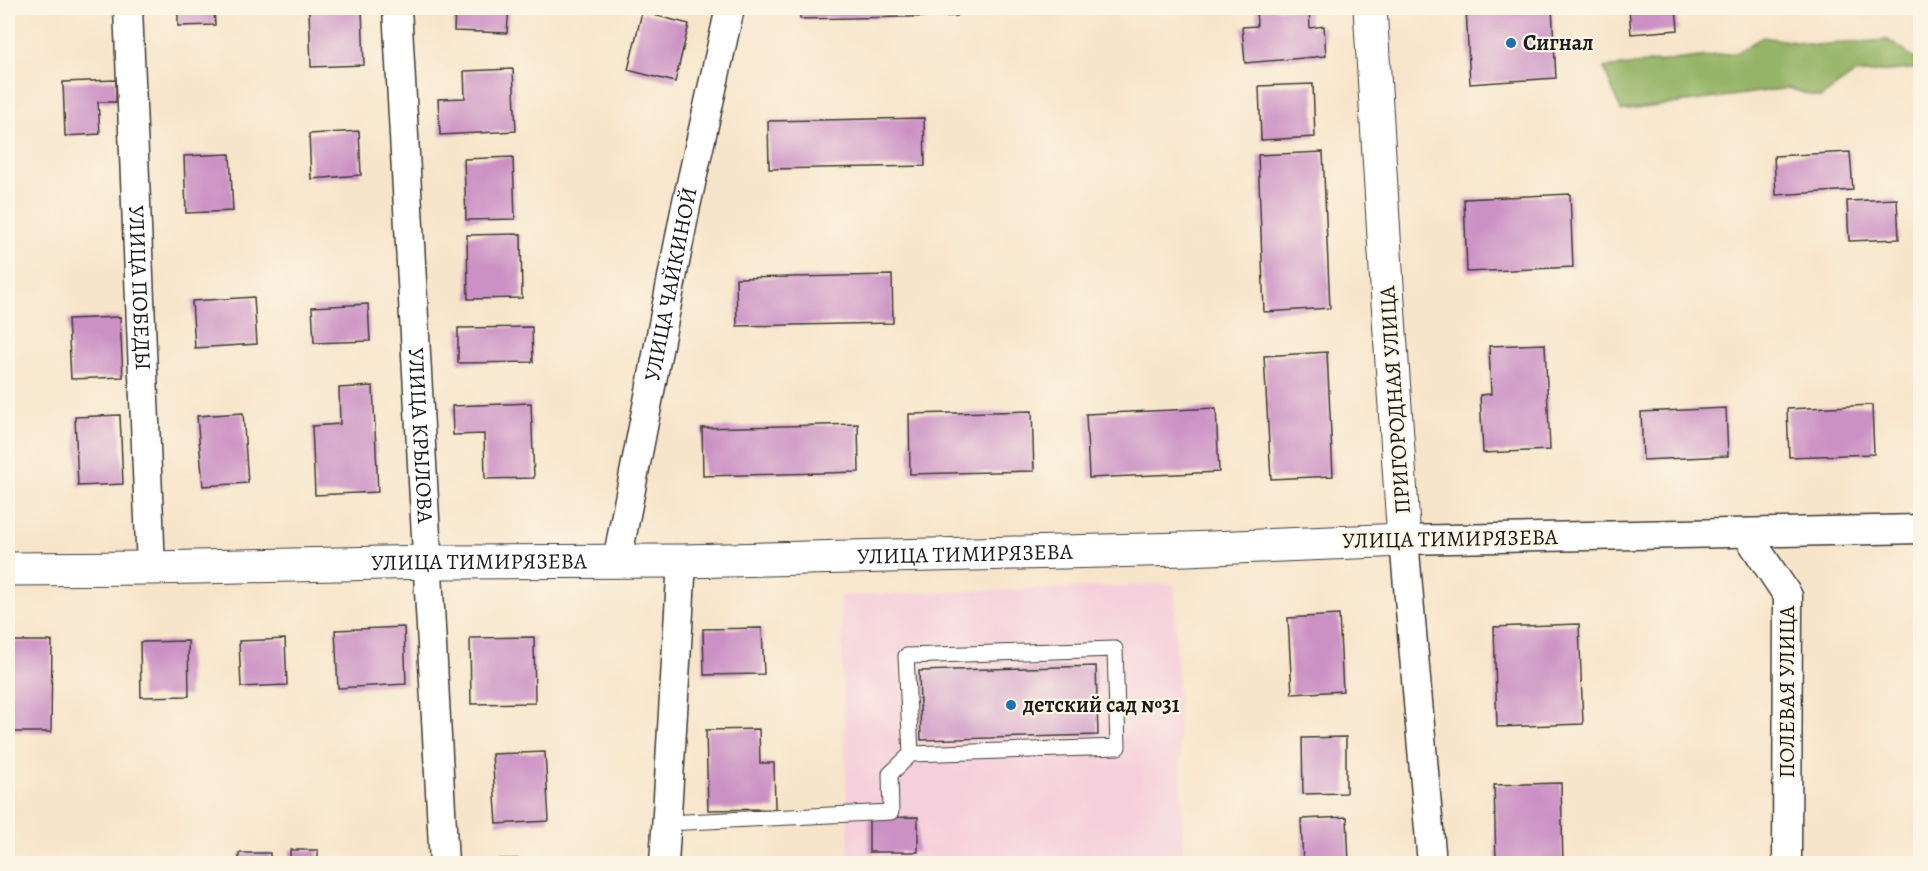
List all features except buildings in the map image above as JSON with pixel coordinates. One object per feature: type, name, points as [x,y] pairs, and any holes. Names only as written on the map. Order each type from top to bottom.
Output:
[{"type":"street","name":"УЛИЦА ПОБЕДЫ","points":[[128,8],[151,568]]},
{"type":"street","name":"УЛИЦА КРЫЛОВА","points":[[397,8],[444,864]]},
{"type":"street","name":"УЛИЦА ЧАЙКИНОЙ","points":[[617,561],[686,206],[730,8]]},
{"type":"street","name":"ПРИГОРОДНАЯ УЛИЦА","points":[[1370,8],[1404,540],[1432,864]]},
{"type":"street","name":"УЛИЦА ТИМИРЯЗЕВА","points":[[8,569],[429,562],[682,561],[1186,549],[1404,540],[1920,529]]},
{"type":"street","name":"ПОЛЕВАЯ УЛИЦА","points":[[1746,533],[1788,596],[1787,864]]},
{"type":"street","points":[[664,864],[682,561]]},
{"type":"lane","points":[[666,823],[891,812],[890,774],[911,754],[1118,747],[1115,649],[906,656],[911,754]]},
{"type":"shaded area","name":"детский сад №31","points":[[1174,584],[1184,863],[849,863],[840,596]]},
{"type":"green space","points":[[1763,37],[1815,45],[1888,40],[1920,62],[1920,68],[1854,74],[1820,98],[1788,88],[1621,111],[1604,68],[1735,53]]},
{"type":"place","name":"Сигнал","points":[[1511,43]]},
{"type":"place","name":"детский сад №31","points":[[1011,705]]}]
